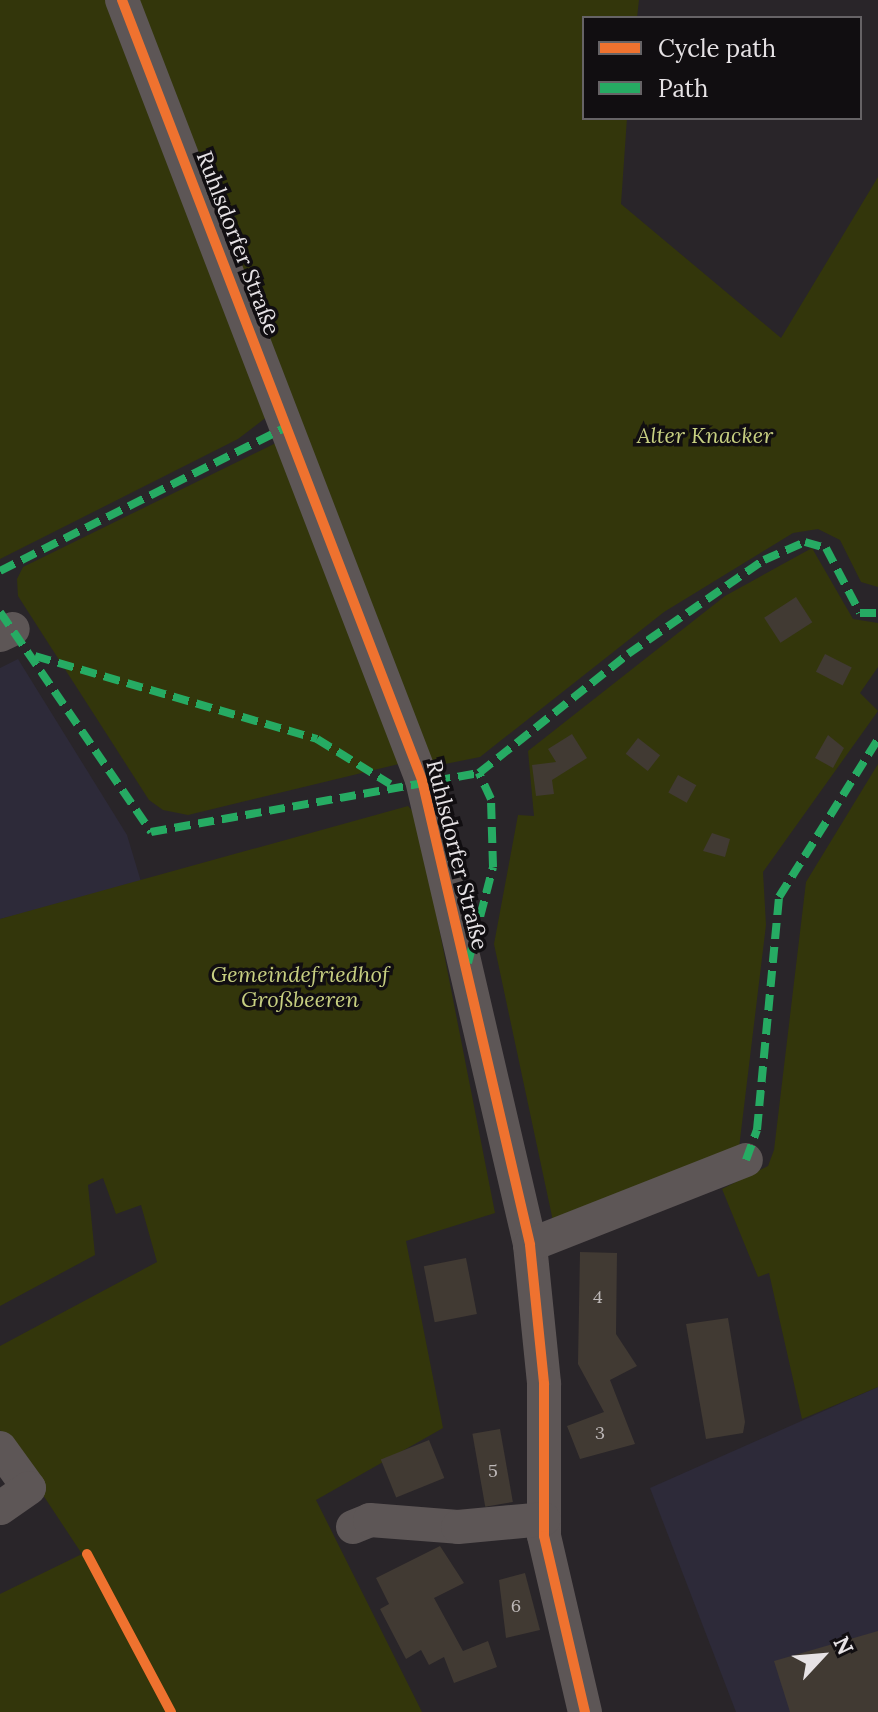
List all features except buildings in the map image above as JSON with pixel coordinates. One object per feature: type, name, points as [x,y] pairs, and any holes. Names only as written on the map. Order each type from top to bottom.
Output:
[{"type":"street","name":"Ruhlsdorfer Straße","points":[[122,0],[422,780],[530,1245],[544,1384],[544,1519],[585,1712]]},
{"type":"street","points":[[530,1245],[746,1160]]},
{"type":"street","points":[[0,1448],[29,1488],[0,1508]]},
{"type":"street","points":[[353,1527],[370,1520],[458,1527],[544,1519]]},
{"type":"shaded area","points":[[18,659],[127,835],[142,885],[0,919],[0,668]]},
{"type":"shaded area","points":[[878,1387],[878,1712],[736,1712],[650,1488]]},
{"type":"green space","points":[[0,0],[112,0],[272,413],[238,439],[0,559]]},
{"type":"green space","name":"Alter Knacker","points":[[131,0],[639,0],[637,16],[582,16],[582,120],[627,120],[621,204],[781,338],[878,177],[878,587],[861,582],[840,540],[818,529],[793,533],[664,612],[480,757],[425,768]]},
{"type":"green space","points":[[282,440],[403,763],[188,815],[163,810],[149,800],[18,596],[17,579],[23,567]]},
{"type":"green space","points":[[812,548],[853,619],[878,623],[878,667],[860,693],[878,711],[763,872],[766,925],[739,1148],[553,1221],[494,944],[518,815],[534,816],[528,751],[725,596]]},
{"type":"green space","points":[[878,764],[878,1387],[802,1419],[769,1273],[758,1277],[722,1189],[768,1166],[774,1150],[806,882]]},
{"type":"green space","name":"Gemeindefriedhof Großbeeren","points":[[408,806],[417,816],[495,1213],[406,1241],[443,1428],[316,1500],[422,1712],[0,1712],[0,1594],[82,1554],[0,1430],[0,1346],[157,1262],[141,1205],[116,1214],[103,1178],[88,1185],[95,1255],[0,1306],[0,919]]},
{"type":"marked path","points":[[0,571],[288,426]]},
{"type":"marked path","points":[[0,612],[151,832],[479,773],[628,654],[764,560],[805,542],[826,548],[860,613],[878,613]]},
{"type":"marked path","points":[[35,656],[317,739],[390,784]]},
{"type":"marked path","points":[[746,1160],[757,1130],[779,897],[878,739]]},
{"type":"marked path","points":[[468,963],[493,867],[491,799],[479,773]]},
{"type":"cycle path","points":[[122,0],[422,780],[530,1245],[544,1384],[544,1536],[585,1712]]},
{"type":"cycle path","points":[[87,1554],[171,1712]]}]
